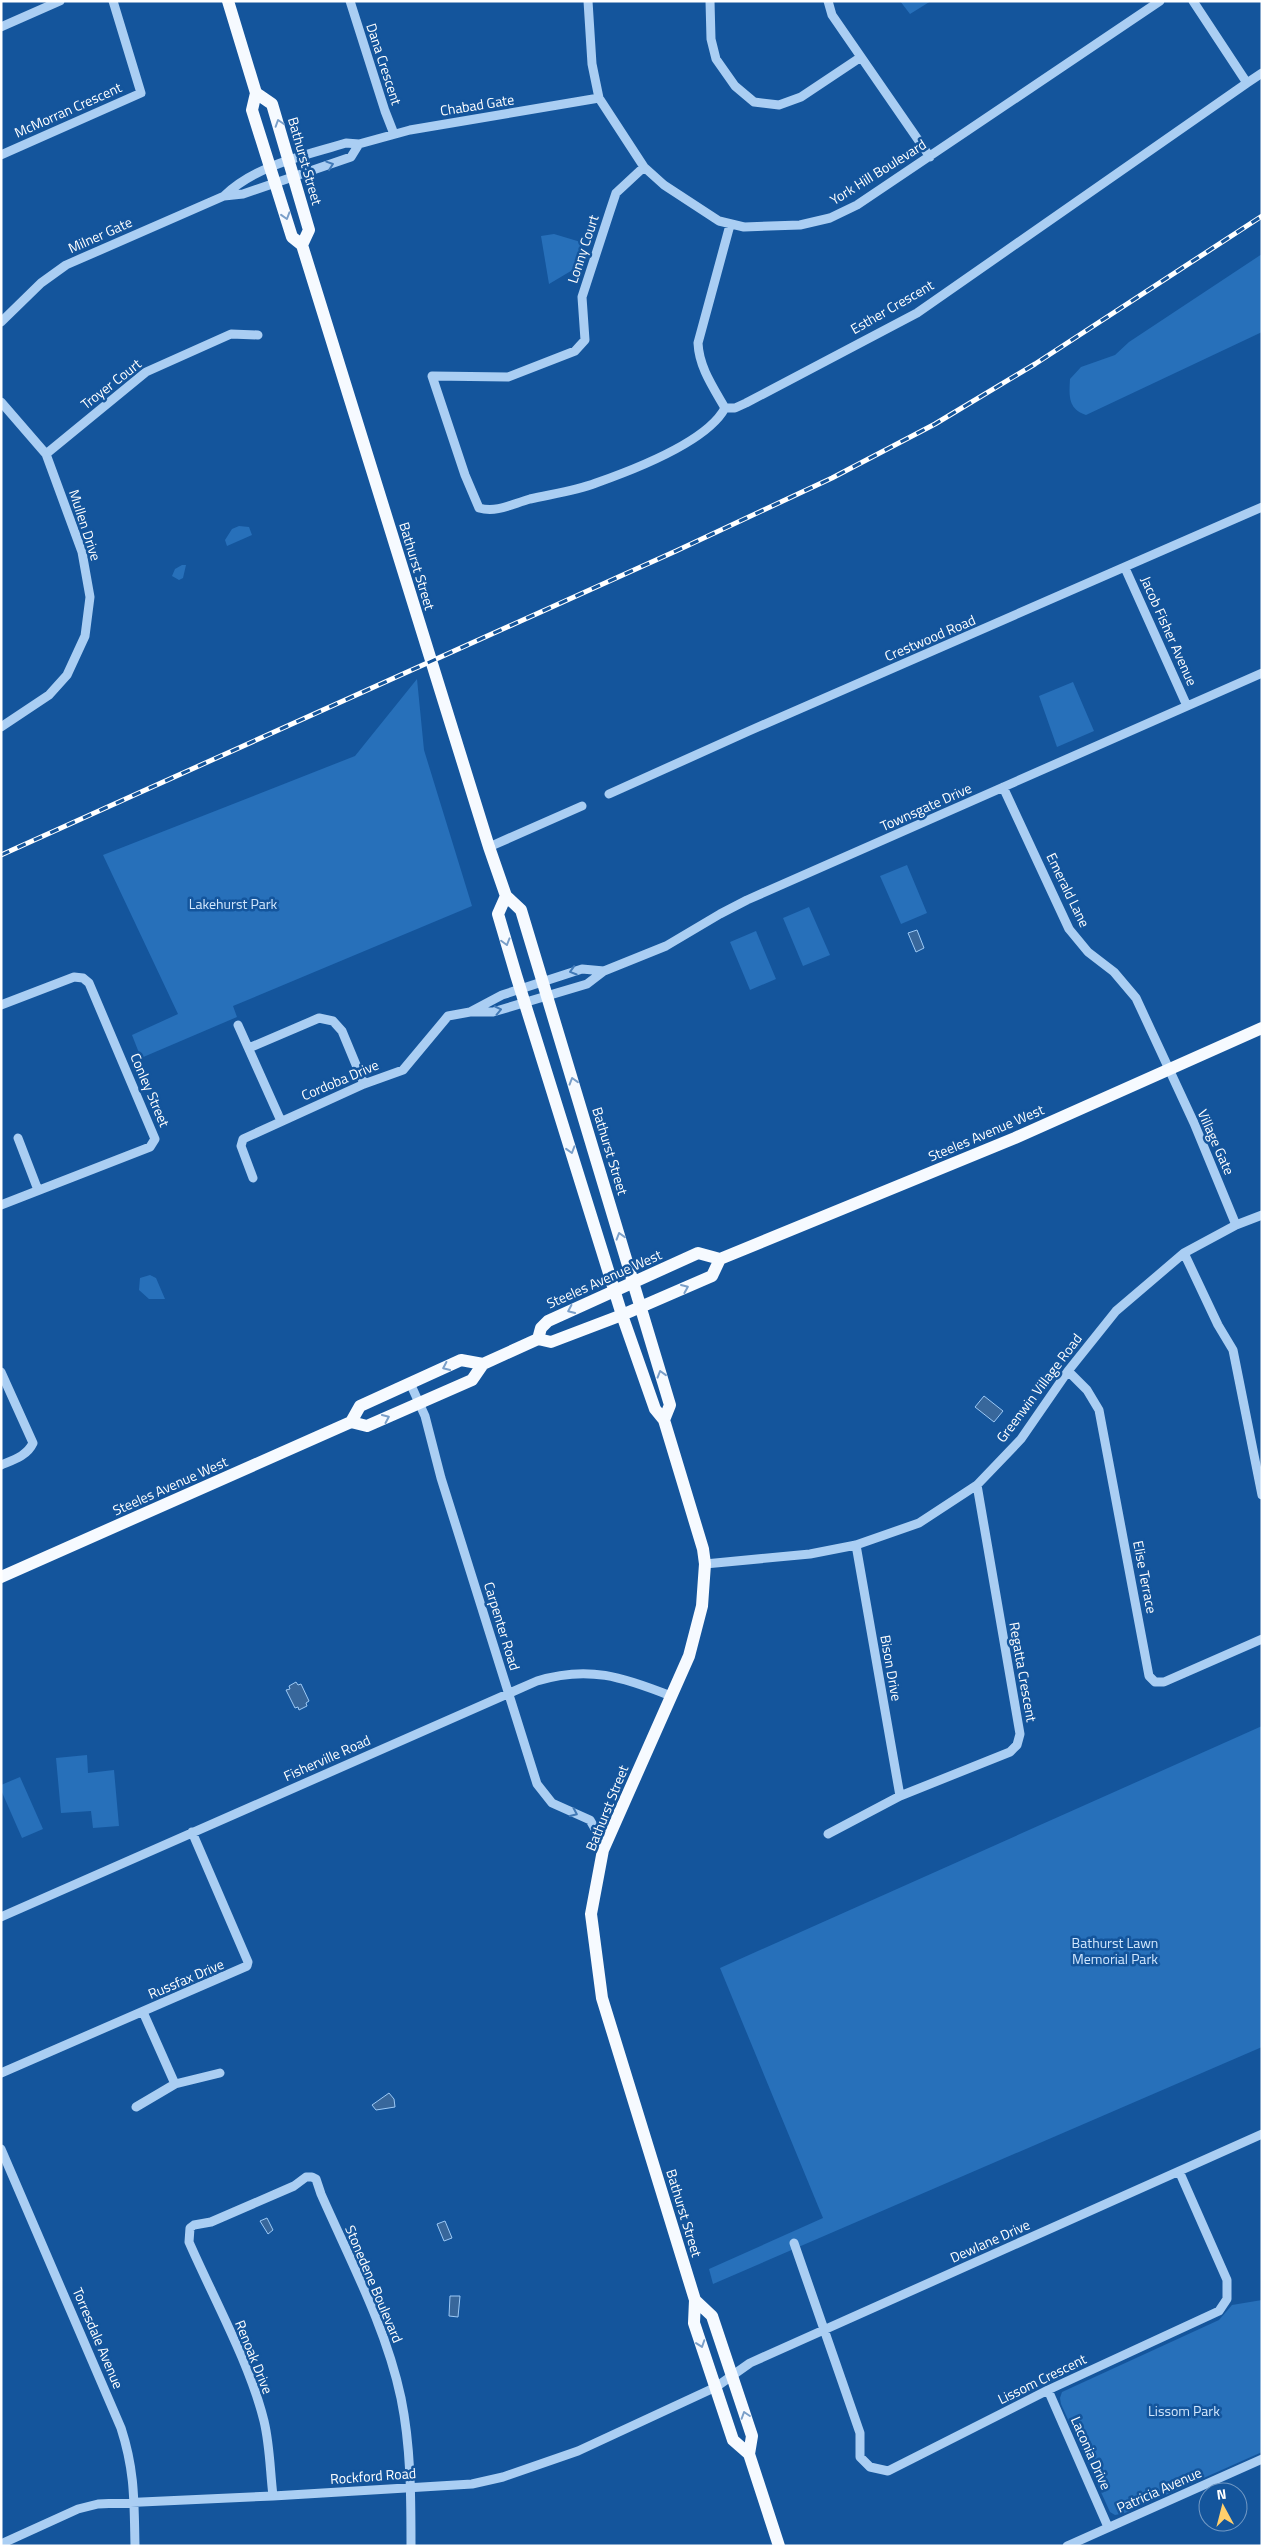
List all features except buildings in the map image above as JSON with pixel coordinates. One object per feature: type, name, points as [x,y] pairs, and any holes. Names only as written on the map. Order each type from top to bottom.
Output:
[{"type":"main road","name":"Bathurst Street","points":[[228,1],[256,93],[252,110],[292,237],[302,245],[489,847],[506,896],[521,910],[544,982],[670,1405],[664,1420]]},
{"type":"main road","name":"Bathurst Street","points":[[256,93],[272,104],[291,161],[309,230],[302,245]]},
{"type":"main road","name":"Bathurst Street","points":[[506,896],[498,914],[520,989],[622,1315],[656,1409],[664,1420],[696,1520],[705,1564],[702,1606],[689,1656],[604,1850],[591,1914],[602,1998],[695,2300],[694,2323],[733,2440],[749,2454]]},
{"type":"main road","name":"Steeles Avenue West","points":[[538,1339],[541,1328],[548,1321],[698,1253],[720,1259],[1015,1138],[1262,1028]]},
{"type":"main road","name":"Steeles Avenue West","points":[[351,1422],[367,1426],[472,1380],[483,1364],[538,1339],[551,1342],[640,1308],[712,1276],[720,1259]]},
{"type":"main road","name":"Steeles Avenue West","points":[[1,1577],[351,1422],[360,1406],[461,1360],[483,1364]]},
{"type":"main road","name":"Bathurst Street","points":[[695,2300],[712,2316],[733,2377],[752,2436],[749,2454],[778,2546]]},
{"type":"street","points":[[1,27],[60,1]]},
{"type":"street","name":"McMorran Crescent","points":[[1,155],[141,93],[113,1]]},
{"type":"street","name":"Dana Crescent","points":[[350,1],[384,111],[394,134]]},
{"type":"street","name":"York Hill Boulevard","points":[[588,1],[592,64],[600,98],[644,168],[664,186],[719,221],[744,227],[800,225],[830,218],[857,204],[930,157],[1160,1]]},
{"type":"street","points":[[710,1],[711,39],[716,59],[734,86],[754,102],[779,105],[801,97],[861,57]]},
{"type":"street","points":[[828,1],[832,15],[930,157]]},
{"type":"street","points":[[1192,1],[1247,83]]},
{"type":"street","name":"Esther Crescent","points":[[725,408],[736,408],[917,313],[1262,73]]},
{"type":"street","name":"Chabad Gate","points":[[271,167],[346,143],[359,144],[394,134],[600,98]]},
{"type":"street","name":"Chabad Gate","points":[[276,182],[352,157],[359,144]]},
{"type":"street","name":"Milner Gate","points":[[224,196],[239,181],[271,167]]},
{"type":"street","name":"Lonny Court","points":[[644,168],[616,194],[582,297],[585,340],[575,351],[508,377],[432,376],[465,475],[479,508],[492,512],[519,502],[595,484],[649,461],[697,438],[720,418],[725,408]]},
{"type":"street","name":"Milner Gate","points":[[1,322],[41,283],[66,265],[224,196],[243,194],[276,182]]},
{"type":"street","points":[[725,408],[701,363],[698,343],[730,225]]},
{"type":"street","name":"Troyer Court","points":[[46,454],[146,372],[231,334],[258,335]]},
{"type":"street","name":"Mullen Drive","points":[[1,402],[46,454],[82,552],[90,597],[85,636],[67,675],[49,695],[1,728]]},
{"type":"street","name":"Crestwood Road","points":[[609,794],[748,731],[1262,508]]},
{"type":"street","name":"Jacob Fisher Avenue","points":[[1125,568],[1187,706]]},
{"type":"street","name":"Townsgate Drive","points":[[525,1004],[587,984],[604,971],[666,946],[747,900],[1262,674]]},
{"type":"street","name":"Emerald Lane","points":[[1003,787],[1069,929],[1088,952],[1104,962],[1128,986],[1136,998],[1168,1070]]},
{"type":"street","points":[[489,847],[582,806]]},
{"type":"street","name":"Townsgate Drive","points":[[520,989],[582,969],[604,971]]},
{"type":"street","name":"Conley Street","points":[[1,1005],[74,977],[83,978],[89,984],[155,1139],[150,1147],[1,1205]]},
{"type":"street","name":"Cordoba Drive","points":[[470,1012],[486,1002],[520,989]]},
{"type":"street","name":"Cordoba Drive","points":[[253,1178],[240,1143],[243,1139],[364,1084],[403,1070],[448,1016],[470,1012],[493,1012],[525,1004]]},
{"type":"street","points":[[249,1048],[319,1018],[328,1019],[342,1031],[364,1084]]},
{"type":"street","points":[[238,1025],[281,1121]]},
{"type":"street","name":"Village Gate","points":[[1168,1070],[1236,1225]]},
{"type":"street","points":[[18,1138],[38,1190]]},
{"type":"street","name":"Greenwin Village Road","points":[[705,1564],[810,1554],[856,1545],[919,1523],[977,1485],[1020,1439],[1068,1371],[1116,1311],[1184,1253],[1236,1225],[1262,1215]]},
{"type":"street","points":[[1184,1253],[1218,1325],[1233,1350],[1262,1495]]},
{"type":"street","name":"Elise Terrace","points":[[1068,1371],[1087,1390],[1099,1410],[1149,1676],[1155,1682],[1164,1682],[1262,1639]]},
{"type":"street","points":[[1,1372],[33,1444],[30,1450],[23,1456],[1,1465]]},
{"type":"street","name":"Carpenter Road","points":[[410,1383],[420,1402],[441,1478],[537,1784],[552,1803],[590,1820],[604,1850]]},
{"type":"street","name":"Regatta Crescent","points":[[828,1834],[900,1796],[1010,1752],[1017,1744],[1020,1734],[977,1485]]},
{"type":"street","name":"Bison Drive","points":[[856,1545],[900,1796]]},
{"type":"street","name":"Fisherville Road","points":[[1,1916],[537,1681],[574,1672],[606,1674],[671,1696]]},
{"type":"street","name":"Russfax Drive","points":[[1,2073],[244,1969],[248,1964],[192,1832]]},
{"type":"street","points":[[143,2012],[175,2084]]},
{"type":"street","points":[[136,2107],[175,2084],[220,2073]]},
{"type":"street","name":"Dewlane Drive","points":[[733,2377],[750,2363],[1262,2134]]},
{"type":"street","name":"Torresdale Avenue","points":[[1,2149],[122,2428],[131,2458],[135,2502],[135,2546]]},
{"type":"street","name":"Lissom Crescent","points":[[794,2243],[860,2433],[858,2453],[870,2467],[888,2471],[1048,2390],[1210,2317],[1224,2305],[1229,2292],[1227,2280],[1179,2171]]},
{"type":"street","name":"Stonedene Boulevard","points":[[188,2235],[190,2228],[194,2225],[210,2222],[294,2186],[306,2177],[316,2179],[372,2308],[392,2362],[407,2432],[411,2488],[411,2546]]},
{"type":"street","name":"Renoak Drive","points":[[188,2235],[189,2242],[246,2369],[261,2412],[269,2449],[273,2496]]},
{"type":"street","name":"Rockford Road","points":[[1,2544],[78,2509],[98,2504],[472,2484],[503,2477],[551,2462],[716,2387],[733,2377]]},
{"type":"street","name":"Laconia Drive","points":[[1048,2390],[1108,2527]]},
{"type":"street","name":"Patricia Avenue","points":[[1068,2545],[1262,2459]]},
{"type":"green space","points":[[900,1],[931,1],[910,14]]},
{"type":"green space","points":[[554,234],[584,243],[576,268],[549,284],[541,236]]},
{"type":"green space","points":[[1262,254],[1262,332],[1086,415],[1076,409],[1070,396],[1070,379],[1081,367],[1115,355],[1129,342]]},
{"type":"green space","points":[[239,526],[249,527],[252,535],[227,546],[225,540],[232,529]]},
{"type":"green space","points":[[186,565],[183,578],[179,580],[172,576],[175,569]]},
{"type":"green space","name":"Lakehurst Park","points":[[417,679],[424,750],[472,906],[233,1006],[237,1017],[141,1058],[132,1035],[178,1014],[103,855],[355,756]]},
{"type":"green space","points":[[1073,682],[1094,731],[1057,747],[1039,696]]},
{"type":"green space","points":[[907,865],[927,913],[901,924],[880,876]]},
{"type":"green space","points":[[809,907],[830,955],[803,966],[783,918]]},
{"type":"green space","points":[[756,931],[776,979],[750,990],[730,942]]},
{"type":"green space","points":[[150,1275],[156,1278],[165,1299],[149,1299],[139,1290],[140,1278]]},
{"type":"green space","name":"Bathurst Lawn Memorial Park","points":[[1262,1726],[1262,2047],[713,2284],[709,2269],[823,2218],[720,1968]]},
{"type":"green space","points":[[87,1755],[88,1773],[114,1770],[119,1826],[93,1828],[91,1811],[61,1813],[56,1758]]},
{"type":"green space","points":[[20,1777],[43,1829],[22,1838],[1,1790],[1,1785]]},
{"type":"green space","name":"Lissom Park","points":[[1262,2300],[1262,2452],[1125,2513],[1115,2515],[1110,2512],[1061,2404],[1062,2392],[1219,2320],[1232,2305]]},
{"type":"shaded area","points":[[917,930],[924,948],[916,952],[908,933]]},
{"type":"shaded area","points":[[984,1396],[1003,1411],[994,1422],[975,1407]]},
{"type":"shaded area","points":[[296,1682],[298,1685],[301,1684],[309,1701],[306,1703],[307,1706],[299,1710],[298,1707],[295,1708],[286,1690],[290,1689],[289,1686]]},
{"type":"shaded area","points":[[389,2093],[394,2099],[395,2107],[376,2110],[372,2105]]},
{"type":"shaded area","points":[[267,2218],[273,2230],[268,2234],[260,2221]]},
{"type":"shaded area","points":[[445,2221],[452,2238],[444,2241],[437,2224]]},
{"type":"shaded area","points":[[450,2296],[460,2296],[458,2317],[449,2316]]},
{"type":"railway","points":[[1,855],[676,551],[832,478],[935,424],[1035,364],[1262,216]]}]
